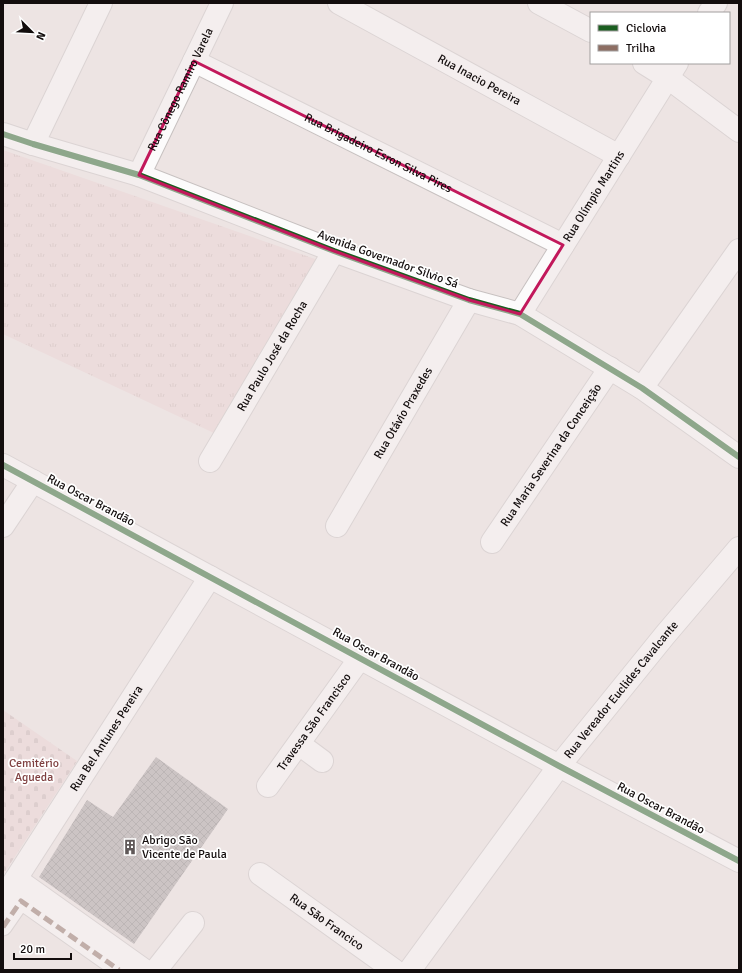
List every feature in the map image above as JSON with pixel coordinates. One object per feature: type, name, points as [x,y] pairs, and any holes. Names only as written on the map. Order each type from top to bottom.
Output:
[{"type":"street","points":[[33,144],[101,3]]},
{"type":"street","name":"Rua Cônego Ramiro Varela","points":[[139,175],[222,3]]},
{"type":"street","name":"Rua Inacio Pereira","points":[[339,3],[619,156]]},
{"type":"street","points":[[539,3],[590,31]]},
{"type":"street","points":[[710,12],[716,3]]},
{"type":"street","name":"Rua Brigadeiro Esron Silva Pires","points":[[194,60],[563,245]]},
{"type":"street","points":[[648,64],[673,70],[739,131]]},
{"type":"street","name":"Rua Olímpio Martins","points":[[520,314],[673,70]]},
{"type":"street","name":"Avenida Governador Silvio Sá","points":[[3,134],[139,175],[334,251],[469,300],[520,314],[642,388],[739,457]]},
{"type":"street","points":[[642,388],[739,250]]},
{"type":"street","name":"Rua Paulo José da Rocha","points":[[210,461],[334,251]]},
{"type":"street","name":"Rua Otávio Praxedes","points":[[337,526],[469,300]]},
{"type":"street","name":"Rua Maria Severina da Conceição","points":[[492,542],[610,368]]},
{"type":"street","name":"Rua Oscar Brandão","points":[[3,465],[559,766],[739,861]]},
{"type":"street","points":[[3,526],[33,481]]},
{"type":"street","name":"Rua Vereador Euclides Cavalcante","points":[[410,970],[559,766],[665,635],[739,548]]},
{"type":"street","name":"Rua Bel Antunes Pereira","points":[[3,899],[210,577]]},
{"type":"street","name":"Travessa São Francisco","points":[[268,786],[360,658]]},
{"type":"street","points":[[298,744],[322,761]]},
{"type":"street","name":"Rua São Francico","points":[[260,874],[394,970]]},
{"type":"street","points":[[16,879],[144,970]]},
{"type":"street","points":[[3,927],[21,901],[119,970]]},
{"type":"street","points":[[156,970],[193,923]]},
{"type":"highlighted area","points":[[194,61],[563,245],[520,314],[469,300],[334,251],[139,175]]},
{"type":"green space","points":[[3,150],[318,260],[216,434],[3,334]]},
{"type":"green space","name":"Cemitério Agueda","points":[[3,710],[77,761],[3,875]]},
{"type":"building","name":"Abrigo São Vicente de Paula","points":[[156,757],[228,809],[134,944],[39,877],[87,800],[113,817]]},
{"type":"marked path","points":[[3,927],[21,901],[119,970]]},
{"type":"cycle path","points":[[3,134],[139,175],[334,251],[469,300],[520,314],[642,388],[739,457]]},
{"type":"cycle path","points":[[3,465],[559,766],[739,861]]},
{"type":"place","name":"Abrigo São Vicente de Paula","points":[[130,847]]}]
